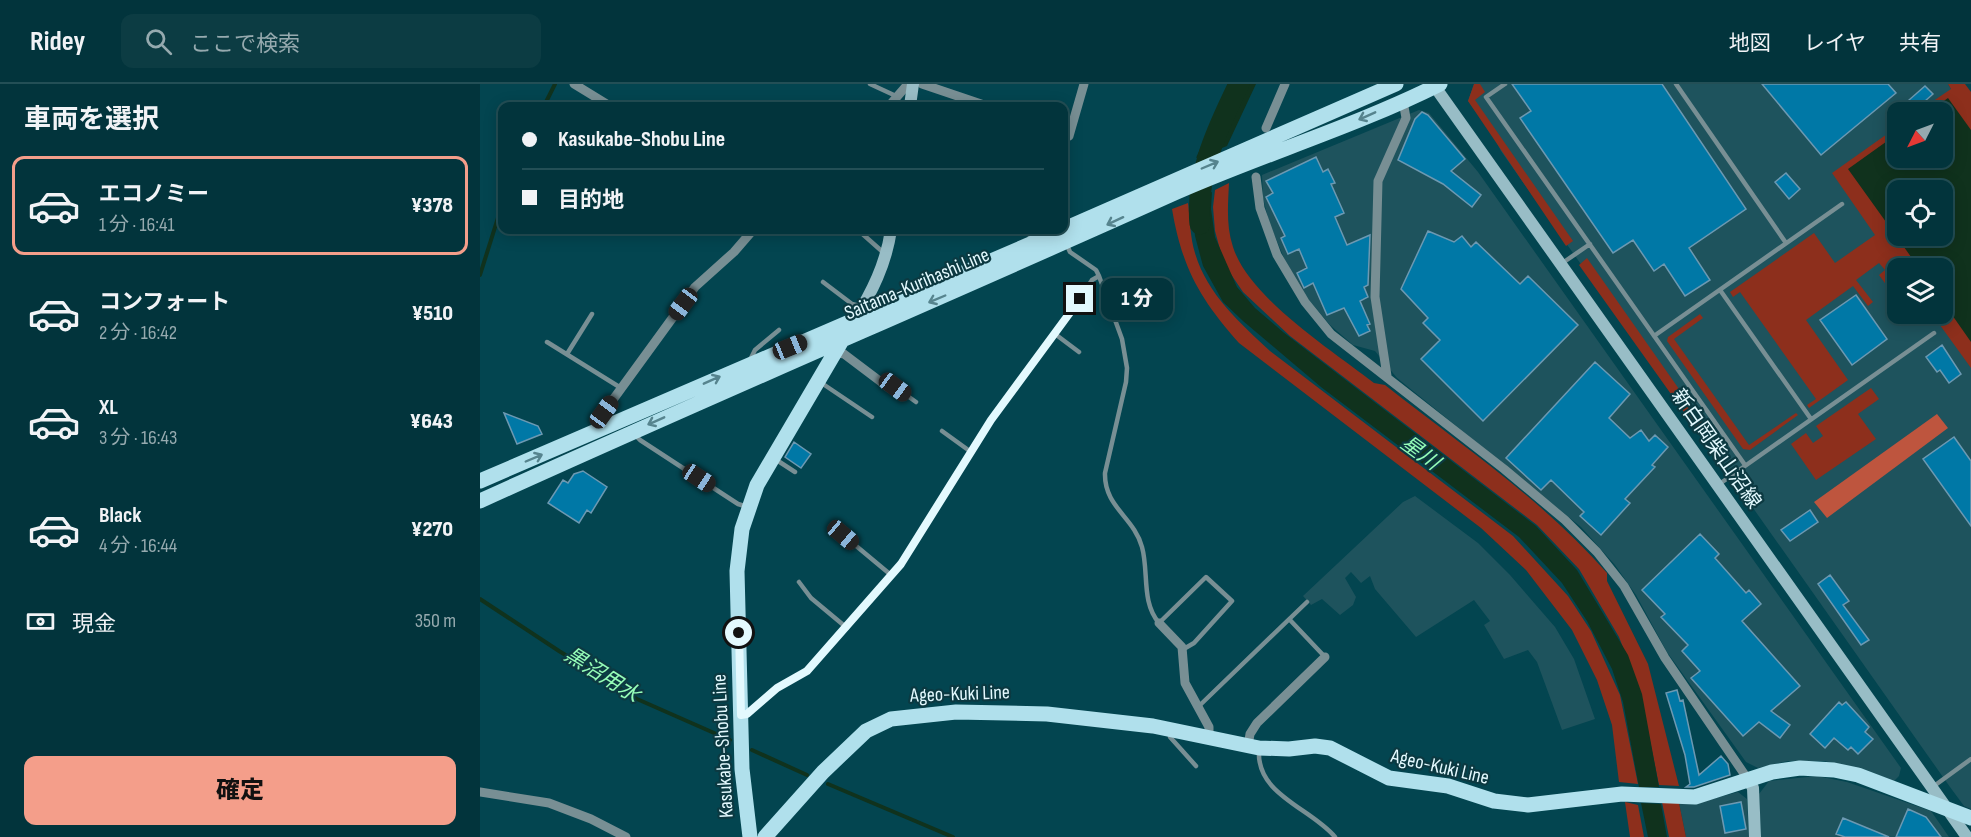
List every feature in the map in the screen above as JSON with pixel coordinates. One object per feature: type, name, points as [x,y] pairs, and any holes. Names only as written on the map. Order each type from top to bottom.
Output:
[{"type":"main road","name":"Saitama-Kurihashi Line","points":[[1068,232],[1173,180],[1396,84]]},
{"type":"main road","name":"Saitama-Kurihashi Line","points":[[1068,233],[1334,131],[1436,85]]},
{"type":"main road","name":"Saitama-Kurihashi Line","points":[[480,481],[601,430],[747,364],[854,321],[1038,241],[1064,234]]},
{"type":"main road","name":"Saitama-Kurihashi Line","points":[[480,501],[844,338],[1064,234]]},
{"type":"main road","name":"Kasukabe-Shobu Line","points":[[750,837],[742,769],[737,571],[742,529],[748,507],[773,458],[854,321]]},
{"type":"main road","name":"Ageo-Kuki Line","points":[[765,837],[823,772],[854,741],[877,724],[891,719],[946,712],[1009,712],[1090,718],[1170,730],[1253,747],[1289,749],[1315,746],[1329,748],[1389,778],[1448,786],[1494,801],[1528,805],[1622,794],[1695,798],[1772,772],[1800,768],[1834,770],[1858,775],[1971,818]]},
{"type":"street","points":[[574,84],[603,102]]},
{"type":"street","points":[[892,102],[908,84]]},
{"type":"street","points":[[911,102],[913,84]]},
{"type":"street","points":[[922,84],[975,102]]},
{"type":"street","points":[[1068,136],[1084,84]]},
{"type":"street","points":[[1266,128],[1285,84]]},
{"type":"street","name":"新白岡柴山沼線","points":[[1436,85],[1967,837]]},
{"type":"street","points":[[1387,376],[1376,297],[1378,181],[1406,118],[1403,101]]},
{"type":"street","points":[[1256,177],[1260,208],[1277,255],[1290,282],[1330,333],[1387,376],[1547,506],[1597,552],[1624,586],[1665,658],[1753,788],[1755,837]]},
{"type":"street","points":[[601,430],[604,412],[695,287],[734,252],[750,234]]},
{"type":"street","points":[[854,321],[887,255],[890,234]]},
{"type":"street","points":[[835,352],[844,354],[889,388]]},
{"type":"street","points":[[1159,623],[1182,650],[1185,683],[1209,727],[1209,739]]},
{"type":"street","points":[[1253,747],[1250,734],[1257,723],[1325,657]]},
{"type":"street","points":[[480,792],[549,803],[591,819],[626,837]]},
{"type":"lane","points":[[870,84],[896,96]]},
{"type":"lane","points":[[1505,84],[1486,97],[1746,465]]},
{"type":"lane","points":[[1676,84],[1786,243]]},
{"type":"lane","points":[[1654,336],[1842,204]]},
{"type":"lane","points":[[863,234],[887,255]]},
{"type":"lane","points":[[1028,234],[1038,241]]},
{"type":"lane","points":[[1064,234],[1070,252],[1096,270],[1122,339],[1127,368],[1126,382],[1104,485],[1108,496],[1133,528],[1142,547],[1152,615],[1159,623],[1206,577],[1232,601],[1194,643],[1182,650]]},
{"type":"lane","points":[[1561,264],[1590,244]]},
{"type":"lane","points":[[741,715],[747,714],[777,688],[807,671],[901,564],[991,420],[1092,280],[1099,276]]},
{"type":"lane","points":[[823,282],[852,304],[863,307]]},
{"type":"lane","points":[[1720,290],[1811,419]]},
{"type":"lane","points":[[567,354],[592,314]]},
{"type":"lane","points":[[747,364],[755,350],[779,330]]},
{"type":"lane","points":[[1718,485],[1934,333]]},
{"type":"lane","points":[[1055,334],[1079,352]]},
{"type":"lane","points":[[547,342],[621,388]]},
{"type":"lane","points":[[818,381],[872,417]]},
{"type":"lane","points":[[889,388],[895,387],[916,402]]},
{"type":"lane","points":[[942,431],[971,452]]},
{"type":"lane","points":[[632,432],[650,447],[738,504],[748,507]]},
{"type":"lane","points":[[773,458],[795,472]]},
{"type":"lane","points":[[843,535],[891,575]]},
{"type":"lane","points":[[799,582],[811,598],[847,628]]},
{"type":"lane","points":[[1198,707],[1307,602]]},
{"type":"lane","points":[[1290,620],[1325,657]]},
{"type":"lane","points":[[1170,730],[1170,737],[1196,766]]},
{"type":"lane","points":[[1253,747],[1260,768],[1278,793],[1295,803],[1335,837]]},
{"type":"lane","points":[[1932,787],[1971,759]]},
{"type":"shaded area","points":[[1474,84],[1948,84],[1971,118],[1971,809],[1964,806],[1950,787],[1501,151],[1493,135],[1468,101]]},
{"type":"shaded area","points":[[1474,84],[1480,84],[1485,92],[1475,100],[1573,241],[1566,246],[1468,101]]},
{"type":"shaded area","points":[[1948,84],[1965,84],[1971,92],[1971,368],[1939,324],[1953,324],[1953,258],[1887,258],[1887,286],[1879,275],[1885,270],[1879,263],[1856,280],[1873,302],[1868,306],[1853,286],[1806,320],[1848,380],[1809,408],[1807,405],[1816,399],[1740,292],[1733,297],[1730,292],[1814,233],[1835,263],[1875,235],[1832,173],[1887,134],[1887,168],[1953,168],[1953,102],[1932,102],[1951,89]]},
{"type":"shaded area","points":[[1419,110],[1429,113],[1478,172],[1901,768],[1899,776],[1894,781],[1866,770],[1824,761],[1788,761],[1758,768],[1746,762],[1667,652],[1636,595],[1615,565],[1581,527],[1397,378],[1375,351],[1353,345],[1330,325],[1294,282],[1269,222],[1263,198],[1262,175]]},
{"type":"shaded area","points":[[1229,183],[1228,223],[1233,247],[1242,266],[1274,304],[1337,355],[1374,383],[1385,385],[1529,497],[1582,546],[1607,573],[1607,581],[1648,664],[1679,786],[1659,785],[1640,692],[1619,637],[1579,569],[1537,525],[1290,336],[1243,292],[1224,264],[1215,231],[1213,207],[1215,190]]},
{"type":"shaded area","points":[[1188,203],[1192,241],[1200,268],[1216,295],[1236,318],[1270,351],[1513,536],[1568,596],[1591,631],[1620,695],[1638,784],[1619,782],[1612,725],[1597,680],[1572,630],[1526,570],[1481,528],[1239,343],[1213,312],[1187,266],[1176,230],[1172,209]]},
{"type":"shaded area","points":[[1587,258],[1726,456],[1718,460],[1579,265]]},
{"type":"shaded area","points":[[1700,314],[1703,318],[1674,339],[1749,445],[1796,413],[1798,415],[1750,450],[1743,449],[1667,341],[1668,337]]},
{"type":"shaded area","points":[[1871,388],[1879,399],[1858,414],[1876,439],[1816,480],[1791,444],[1806,433],[1813,443],[1823,436],[1816,426]]},
{"type":"shaded area","points":[[1937,414],[1948,428],[1827,518],[1814,502]]},
{"type":"shaded area","points":[[1415,496],[1478,543],[1510,575],[1555,627],[1574,659],[1595,719],[1562,730],[1537,662],[1528,650],[1504,659],[1484,625],[1490,621],[1474,600],[1416,637],[1375,589],[1370,576],[1361,583],[1351,572],[1345,578],[1356,597],[1353,605],[1340,615],[1322,599],[1311,605],[1303,596],[1403,502]]},
{"type":"shaded area","points":[[1817,776],[1847,782],[1931,811],[1949,837],[1761,837],[1759,794],[1769,781]]},
{"type":"shaded area","points":[[1738,792],[1747,799],[1749,837],[1686,837],[1679,803],[1712,799]]},
{"type":"shaded area","points":[[1625,802],[1638,805],[1644,837],[1630,837]]},
{"type":"shaded area","points":[[1662,802],[1679,803],[1686,837],[1669,837]]},
{"type":"water","points":[[1228,84],[1256,84],[1227,146],[1196,158]]},
{"type":"water","points":[[1953,105],[1971,130],[1971,342],[1953,316],[1953,258],[1912,258],[1903,246],[1953,246],[1953,180],[1887,180],[1887,223],[1848,169],[1887,141],[1887,168],[1953,168]]},
{"type":"water","points":[[1212,192],[1211,209],[1215,237],[1237,287],[1255,308],[1536,526],[1577,570],[1628,655],[1642,694],[1659,787],[1639,787],[1623,702],[1612,669],[1587,621],[1562,583],[1519,537],[1321,387],[1223,302],[1203,266],[1195,236],[1191,201]]},
{"type":"water","points":[[1641,803],[1661,804],[1667,837],[1648,837]]},
{"type":"building","points":[[1512,84],[1662,84],[1746,209],[1689,248],[1710,280],[1685,296],[1664,264],[1654,271],[1633,240],[1613,253],[1520,118],[1531,111]]},
{"type":"building","points":[[1762,84],[1888,84],[1896,93],[1821,155]]},
{"type":"building","points":[[1925,86],[1933,94],[1924,102],[1909,100]]},
{"type":"building","points":[[1422,112],[1428,115],[1465,159],[1451,171],[1481,195],[1472,207],[1443,184],[1398,160],[1415,119]]},
{"type":"building","points":[[1316,157],[1323,172],[1328,169],[1335,183],[1331,184],[1344,213],[1335,217],[1347,245],[1370,235],[1368,285],[1364,287],[1368,297],[1360,301],[1370,324],[1367,325],[1370,331],[1359,336],[1344,308],[1327,315],[1313,283],[1304,288],[1297,273],[1307,268],[1299,249],[1288,254],[1281,238],[1285,236],[1266,197],[1273,193],[1266,181]]},
{"type":"building","points":[[1786,173],[1800,189],[1789,199],[1775,182]]},
{"type":"building","points":[[1428,231],[1454,242],[1462,236],[1471,247],[1476,242],[1520,284],[1528,276],[1578,325],[1483,421],[1421,359],[1440,340],[1423,323],[1428,318],[1401,289]]},
{"type":"building","points":[[1856,295],[1887,339],[1852,365],[1820,320]]},
{"type":"building","points":[[1942,345],[1961,374],[1949,383],[1940,370],[1937,372],[1926,357]]},
{"type":"building","points":[[1595,362],[1630,394],[1609,418],[1630,438],[1641,430],[1649,441],[1655,435],[1668,447],[1652,465],[1655,467],[1625,499],[1630,503],[1601,535],[1580,516],[1584,512],[1551,480],[1541,490],[1506,458]]},
{"type":"building","points":[[504,413],[538,426],[542,434],[517,444]]},
{"type":"building","points":[[1954,437],[1971,461],[1971,526],[1923,459]]},
{"type":"building","points":[[794,442],[811,454],[801,468],[785,457]]},
{"type":"building","points":[[583,471],[607,487],[591,513],[587,510],[579,523],[548,503],[563,480],[568,483],[574,474]]},
{"type":"building","points":[[1810,510],[1818,522],[1790,541],[1781,530]]},
{"type":"building","points":[[1700,534],[1719,554],[1715,558],[1746,593],[1749,590],[1761,604],[1742,621],[1800,686],[1771,711],[1790,725],[1780,738],[1759,722],[1743,736],[1691,678],[1700,671],[1682,651],[1688,645],[1661,617],[1665,614],[1642,590]]},
{"type":"building","points":[[1830,575],[1849,601],[1843,605],[1869,640],[1861,645],[1818,584]]},
{"type":"building","points":[[1677,690],[1680,701],[1683,700],[1699,775],[1721,756],[1728,764],[1730,775],[1694,787],[1686,787],[1690,784],[1685,755],[1666,693]]},
{"type":"building","points":[[1839,702],[1842,705],[1846,702],[1869,727],[1865,732],[1873,739],[1858,754],[1851,747],[1848,750],[1834,738],[1825,748],[1810,734]]},
{"type":"building","points":[[1741,802],[1746,829],[1725,833],[1720,806]]},
{"type":"building","points":[[1908,809],[1926,817],[1941,837],[1896,837]]},
{"type":"building","points":[[1843,818],[1889,837],[1845,837],[1836,834]]},
{"type":"waterway","name":"黒沼用水","points":[[546,102],[555,84]]},
{"type":"waterway","name":"星川","points":[[1200,224],[1201,188],[1210,152],[1239,84]]},
{"type":"waterway","name":"黒沼用水","points":[[480,275],[498,218]]},
{"type":"waterway","name":"黒沼用水","points":[[480,599],[637,699],[730,740]]},
{"type":"waterway","name":"黒沼用水","points":[[752,750],[807,775]]},
{"type":"waterway","name":"黒沼用水","points":[[828,784],[953,837]]},
{"type":"route","points":[[739,633],[741,715],[747,714],[777,688],[807,671],[901,564],[991,420],[1080,299]]}]
